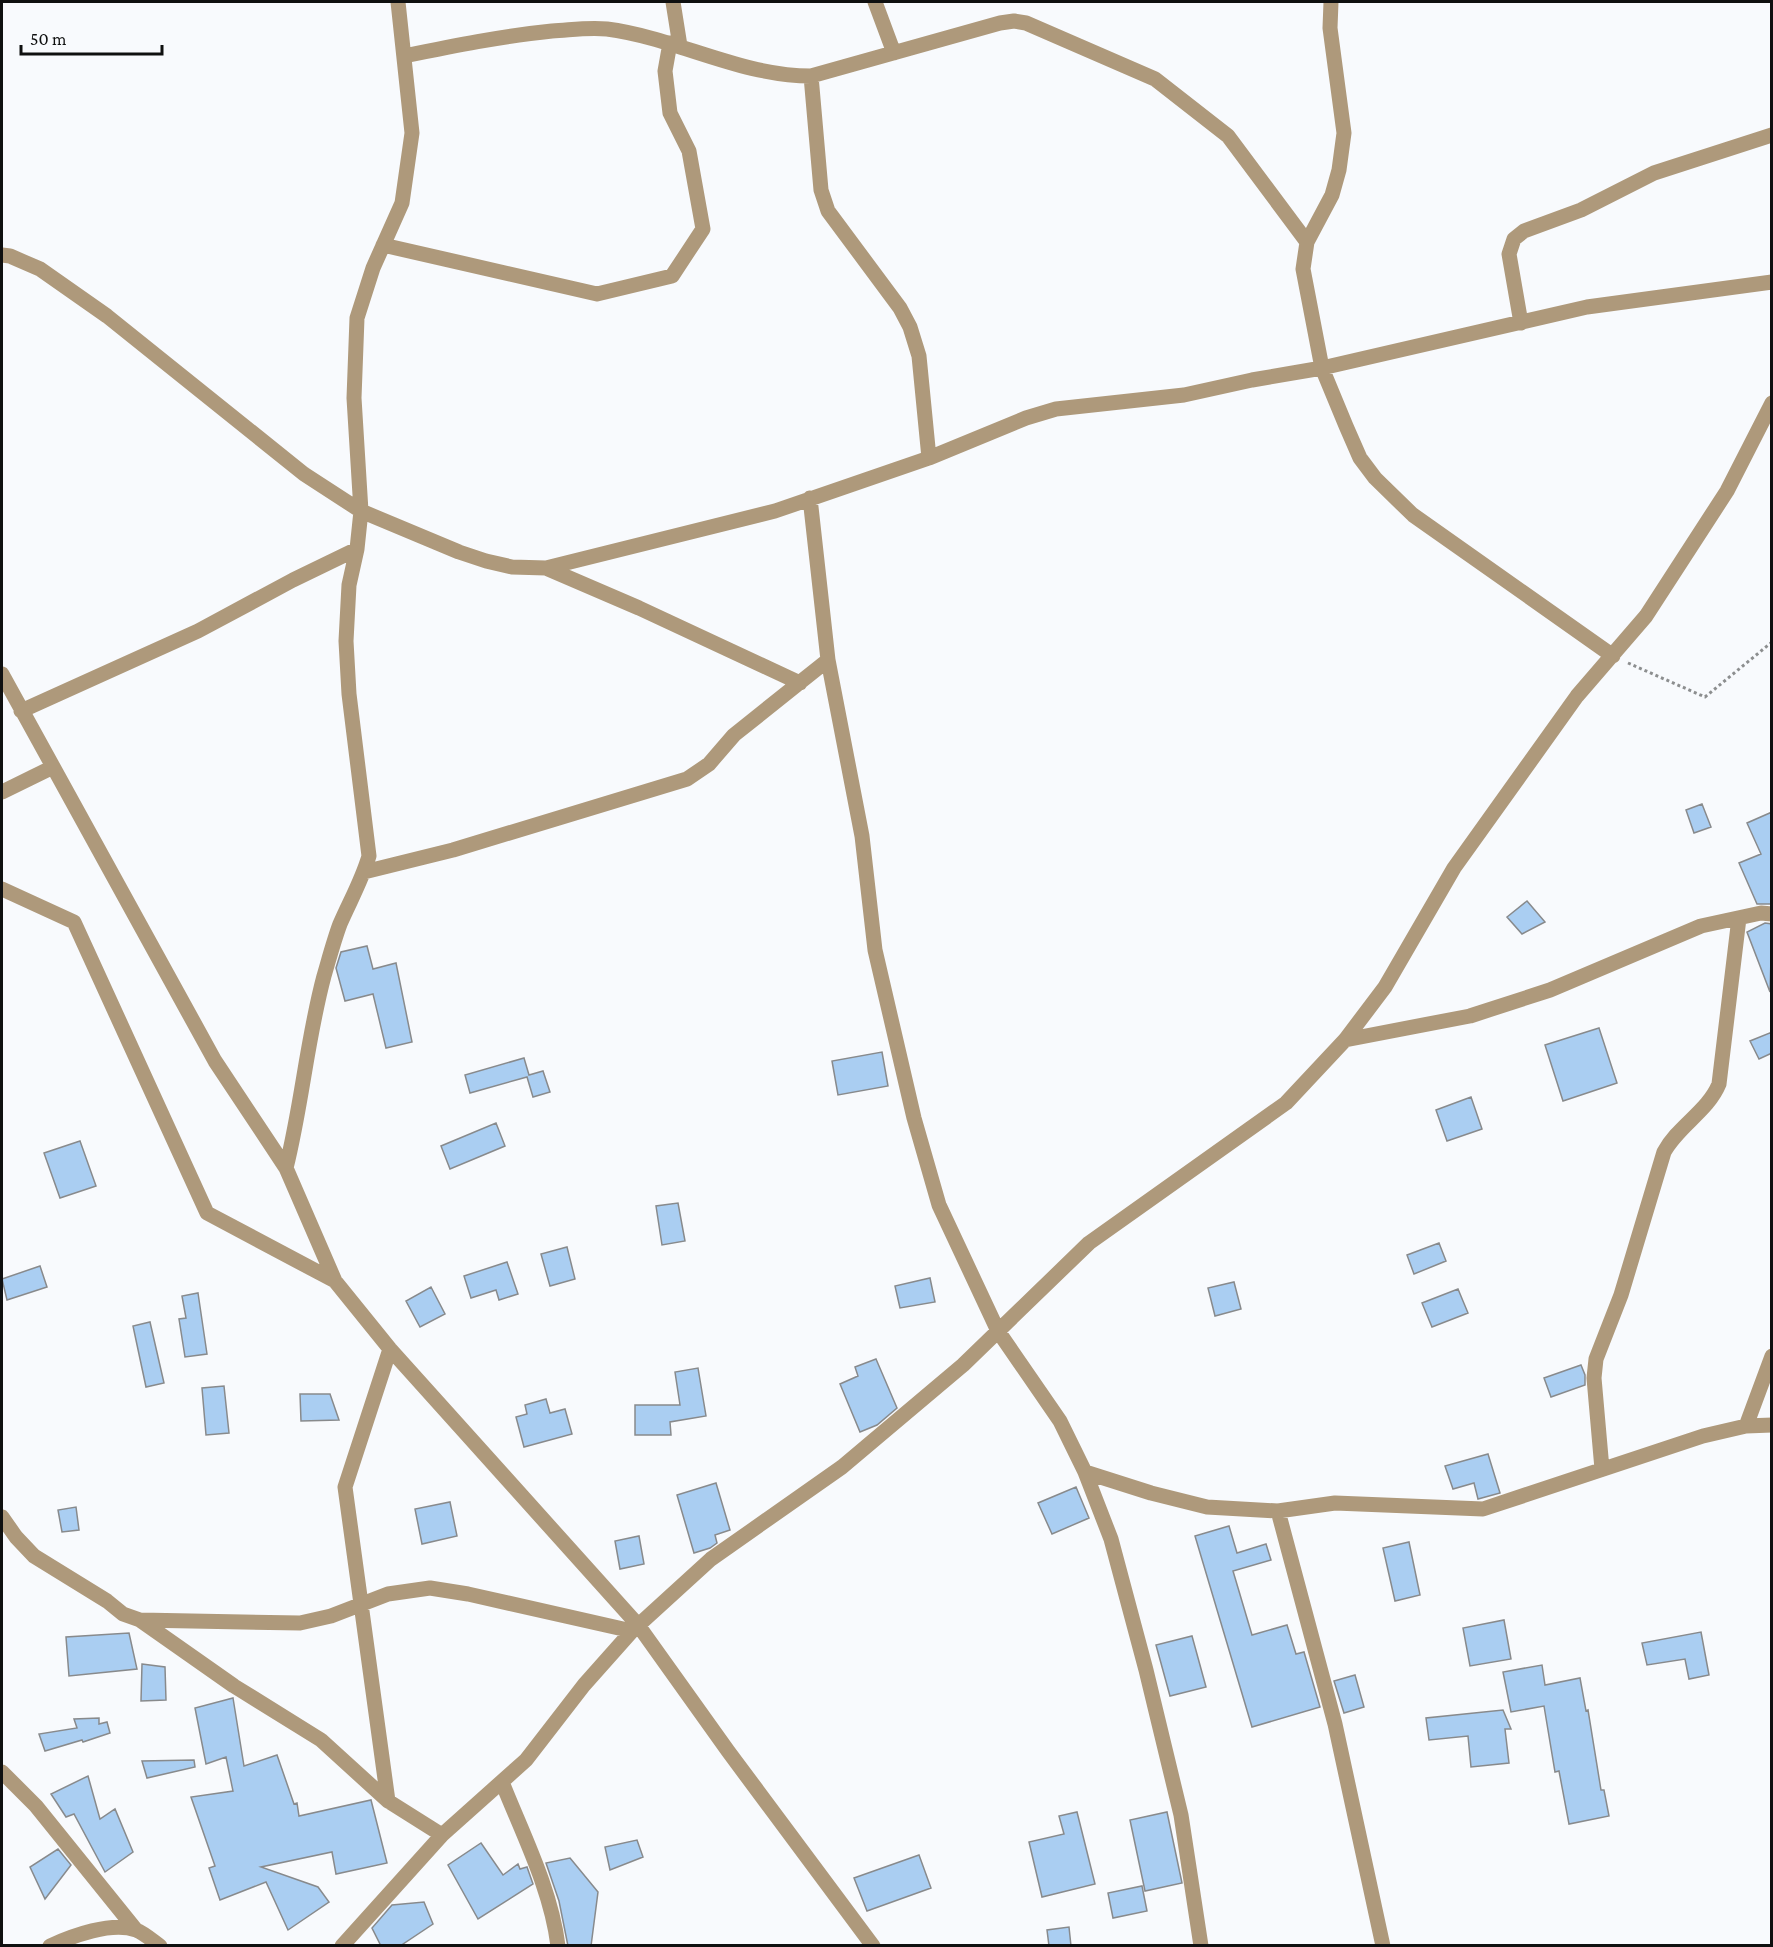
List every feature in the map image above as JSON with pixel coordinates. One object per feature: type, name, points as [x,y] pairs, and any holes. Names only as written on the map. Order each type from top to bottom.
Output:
[{"type":"street","points":[[286,1168],[298,1123],[311,1034],[324,976],[340,925],[369,856],[349,694],[346,641],[349,585],[357,549],[361,511],[354,398],[357,318],[373,268],[402,203],[412,133],[398,2]]},
{"type":"street","points":[[383,245],[597,294],[672,276],[703,229],[690,151],[670,113],[665,71],[675,44],[673,2]]},
{"type":"street","points":[[875,2],[894,53]]},
{"type":"street","points":[[1331,2],[1330,28],[1335,80],[1342,106],[1344,133],[1339,170],[1332,195],[1307,242],[1304,269],[1322,369],[1360,458],[1375,478],[1413,515],[1612,656]]},
{"type":"street","points":[[404,56],[515,34],[578,28],[606,29],[675,44],[757,70],[811,76],[1014,21],[1042,30],[1155,79],[1228,136],[1307,242]]},
{"type":"street","points":[[811,76],[821,190],[828,210],[900,308],[910,327],[919,356],[929,459]]},
{"type":"street","points":[[1521,323],[1509,254],[1514,239],[1524,231],[1581,210],[1654,173],[1772,135]]},
{"type":"street","points":[[2,255],[10,256],[40,269],[107,316],[304,474],[361,511],[486,561],[512,567],[546,568],[775,511],[929,459],[1026,418],[1056,410],[1184,395],[1252,380],[1322,369],[1587,307],[1772,282]]},
{"type":"street","points":[[342,1946],[442,1835],[526,1760],[584,1685],[635,1628],[711,1559],[842,1467],[963,1365],[1089,1243],[1286,1103],[1345,1040],[1385,987],[1454,868],[1577,696],[1646,616],[1727,491],[1772,403]]},
{"type":"street","points":[[810,498],[828,660],[862,836],[875,950],[914,1118],[939,1205],[998,1331],[1060,1421],[1085,1472],[1111,1539],[1181,1815],[1201,1946]]},
{"type":"street","points":[[21,711],[198,631],[357,549]]},
{"type":"street","points":[[546,568],[800,682]]},
{"type":"street","points":[[364,872],[453,850],[687,779],[709,764],[734,735],[828,660]]},
{"type":"street","points":[[2,674],[51,768],[214,1061],[286,1168],[335,1281],[390,1349],[635,1628],[873,1946]]},
{"type":"street","points":[[2,792],[51,768]]},
{"type":"street","points":[[2,889],[74,922],[207,1213],[335,1281]]},
{"type":"street","points":[[1345,1040],[1470,1016],[1550,990],[1701,926],[1761,914],[1772,914]]},
{"type":"street","points":[[1602,1469],[1594,1378],[1596,1359],[1620,1294],[1664,1152],[1671,1140],[1715,1095],[1719,1084],[1739,918]]},
{"type":"street","points":[[388,1801],[345,1487],[390,1349]]},
{"type":"street","points":[[1746,1426],[1772,1356]]},
{"type":"street","points":[[1085,1472],[1151,1493],[1207,1507],[1278,1510],[1335,1503],[1483,1509],[1703,1436],[1746,1426],[1772,1425]]},
{"type":"street","points":[[1278,1510],[1335,1724],[1383,1946]]},
{"type":"street","points":[[2,1517],[16,1537],[34,1556],[107,1600],[123,1614],[140,1620],[234,1686],[321,1740],[388,1801],[442,1835]]},
{"type":"street","points":[[140,1620],[300,1623],[331,1616],[388,1594],[430,1588],[635,1628]]},
{"type":"street","points":[[2,1773],[36,1806],[136,1930],[160,1946]]},
{"type":"street","points":[[502,1782],[540,1879],[555,1923],[558,1946]]},
{"type":"street","points":[[50,1946],[66,1938],[94,1931],[117,1928],[136,1930]]},
{"type":"path","points":[[1612,656],[1705,697],[1772,642]]},
{"type":"building","points":[[1702,804],[1711,827],[1694,833],[1686,810]]},
{"type":"building","points":[[1772,812],[1772,904],[1757,904],[1739,863],[1761,854],[1747,823]]},
{"type":"building","points":[[1527,901],[1545,922],[1522,934],[1507,917]]},
{"type":"building","points":[[1765,923],[1772,924],[1770,992],[1747,932]]},
{"type":"building","points":[[367,946],[373,969],[396,963],[412,1042],[386,1048],[373,994],[345,1001],[336,968],[341,952]]},
{"type":"building","points":[[1599,1028],[1617,1083],[1563,1101],[1545,1045]]},
{"type":"building","points":[[1772,1032],[1772,1053],[1759,1059],[1750,1041]]},
{"type":"building","points":[[882,1052],[888,1086],[838,1095],[832,1061]]},
{"type":"building","points":[[524,1058],[529,1075],[543,1071],[550,1092],[533,1097],[527,1077],[470,1093],[465,1075]]},
{"type":"building","points":[[1471,1097],[1482,1129],[1447,1141],[1436,1110]]},
{"type":"building","points":[[496,1123],[505,1146],[450,1169],[441,1146]]},
{"type":"building","points":[[80,1141],[96,1186],[60,1198],[44,1153]]},
{"type":"building","points":[[678,1203],[685,1241],[662,1245],[656,1206]]},
{"type":"building","points":[[1439,1243],[1446,1261],[1414,1274],[1407,1255]]},
{"type":"building","points":[[567,1247],[575,1279],[550,1286],[541,1254]]},
{"type":"building","points":[[507,1262],[518,1294],[499,1300],[496,1290],[471,1298],[464,1276]]},
{"type":"building","points":[[40,1266],[47,1287],[7,1300],[2,1279]]},
{"type":"building","points":[[930,1278],[935,1302],[900,1308],[895,1286]]},
{"type":"building","points":[[1234,1282],[1241,1309],[1215,1316],[1208,1288]]},
{"type":"building","points":[[431,1287],[445,1314],[420,1327],[406,1301]]},
{"type":"building","points":[[1458,1289],[1468,1313],[1432,1327],[1422,1303]]},
{"type":"building","points":[[198,1293],[207,1354],[185,1357],[179,1319],[186,1318],[182,1296]]},
{"type":"building","points":[[150,1322],[164,1383],[146,1387],[133,1326]]},
{"type":"building","points":[[876,1359],[897,1408],[877,1425],[860,1432],[840,1384],[858,1376],[855,1367]]},
{"type":"building","points":[[1581,1365],[1585,1375],[1585,1385],[1551,1397],[1544,1378]]},
{"type":"building","points":[[698,1368],[706,1416],[670,1422],[671,1435],[635,1435],[635,1405],[680,1405],[675,1372]]},
{"type":"building","points":[[224,1386],[229,1433],[206,1435],[202,1388]]},
{"type":"building","points":[[300,1394],[330,1394],[339,1420],[301,1421]]},
{"type":"building","points":[[546,1399],[550,1413],[565,1409],[572,1434],[524,1447],[516,1417],[527,1414],[525,1405]]},
{"type":"building","points":[[1488,1454],[1500,1493],[1478,1499],[1474,1483],[1453,1489],[1445,1466]]},
{"type":"building","points":[[716,1483],[730,1530],[715,1535],[717,1543],[710,1548],[694,1553],[677,1495]]},
{"type":"building","points":[[1076,1487],[1089,1518],[1052,1534],[1038,1503]]},
{"type":"building","points":[[450,1502],[457,1536],[422,1544],[415,1509]]},
{"type":"building","points":[[76,1507],[79,1530],[62,1532],[58,1510]]},
{"type":"building","points":[[1229,1526],[1237,1553],[1266,1544],[1271,1560],[1233,1571],[1252,1635],[1287,1625],[1296,1654],[1304,1652],[1320,1707],[1252,1727],[1195,1536]]},
{"type":"building","points":[[639,1536],[644,1564],[620,1569],[615,1541]]},
{"type":"building","points":[[1409,1542],[1420,1595],[1395,1601],[1383,1548]]},
{"type":"building","points":[[1504,1620],[1511,1659],[1470,1666],[1463,1628]]},
{"type":"building","points":[[1701,1632],[1709,1675],[1689,1679],[1685,1659],[1647,1665],[1642,1643]]},
{"type":"building","points":[[129,1633],[137,1669],[69,1676],[66,1637]]},
{"type":"building","points":[[1192,1636],[1206,1687],[1170,1696],[1156,1645]]},
{"type":"building","points":[[142,1664],[165,1667],[166,1700],[141,1701]]},
{"type":"building","points":[[1542,1665],[1545,1685],[1580,1678],[1586,1711],[1588,1710],[1601,1790],[1604,1790],[1609,1816],[1569,1824],[1559,1771],[1555,1772],[1544,1706],[1511,1712],[1503,1672]]},
{"type":"building","points":[[1355,1675],[1364,1707],[1344,1713],[1334,1681]]},
{"type":"building","points":[[233,1698],[244,1766],[277,1755],[294,1804],[297,1803],[299,1816],[371,1800],[387,1863],[336,1874],[332,1852],[261,1867],[318,1887],[329,1902],[288,1930],[266,1882],[220,1900],[209,1868],[215,1866],[191,1797],[233,1791],[226,1757],[206,1764],[195,1708]]},
{"type":"building","points":[[1503,1710],[1511,1729],[1505,1729],[1509,1763],[1471,1767],[1468,1736],[1429,1740],[1426,1718]]},
{"type":"building","points":[[99,1718],[99,1724],[107,1722],[110,1733],[45,1751],[39,1734],[77,1728],[74,1719]]},
{"type":"building","points":[[194,1760],[195,1767],[147,1778],[142,1761]]},
{"type":"building","points":[[88,1776],[100,1819],[115,1809],[133,1852],[105,1872],[74,1814],[66,1817],[51,1794]]},
{"type":"building","points":[[1077,1812],[1095,1884],[1042,1897],[1029,1842],[1064,1834],[1059,1816]]},
{"type":"building","points":[[1167,1812],[1182,1883],[1145,1891],[1130,1820]]},
{"type":"building","points":[[637,1840],[643,1857],[610,1870],[605,1847]]},
{"type":"building","points":[[481,1843],[503,1875],[518,1864],[520,1869],[527,1867],[533,1884],[478,1919],[448,1865]]},
{"type":"building","points":[[58,1849],[71,1865],[45,1899],[30,1867]]},
{"type":"building","points":[[919,1855],[931,1888],[867,1911],[854,1878]]},
{"type":"building","points":[[570,1858],[598,1892],[591,1946],[568,1946],[559,1901],[546,1863]]},
{"type":"building","points":[[1142,1886],[1147,1911],[1113,1918],[1108,1893]]},
{"type":"building","points":[[424,1902],[433,1924],[400,1946],[381,1946],[372,1928],[392,1905]]},
{"type":"building","points":[[1069,1927],[1071,1946],[1049,1946],[1047,1930]]}]
